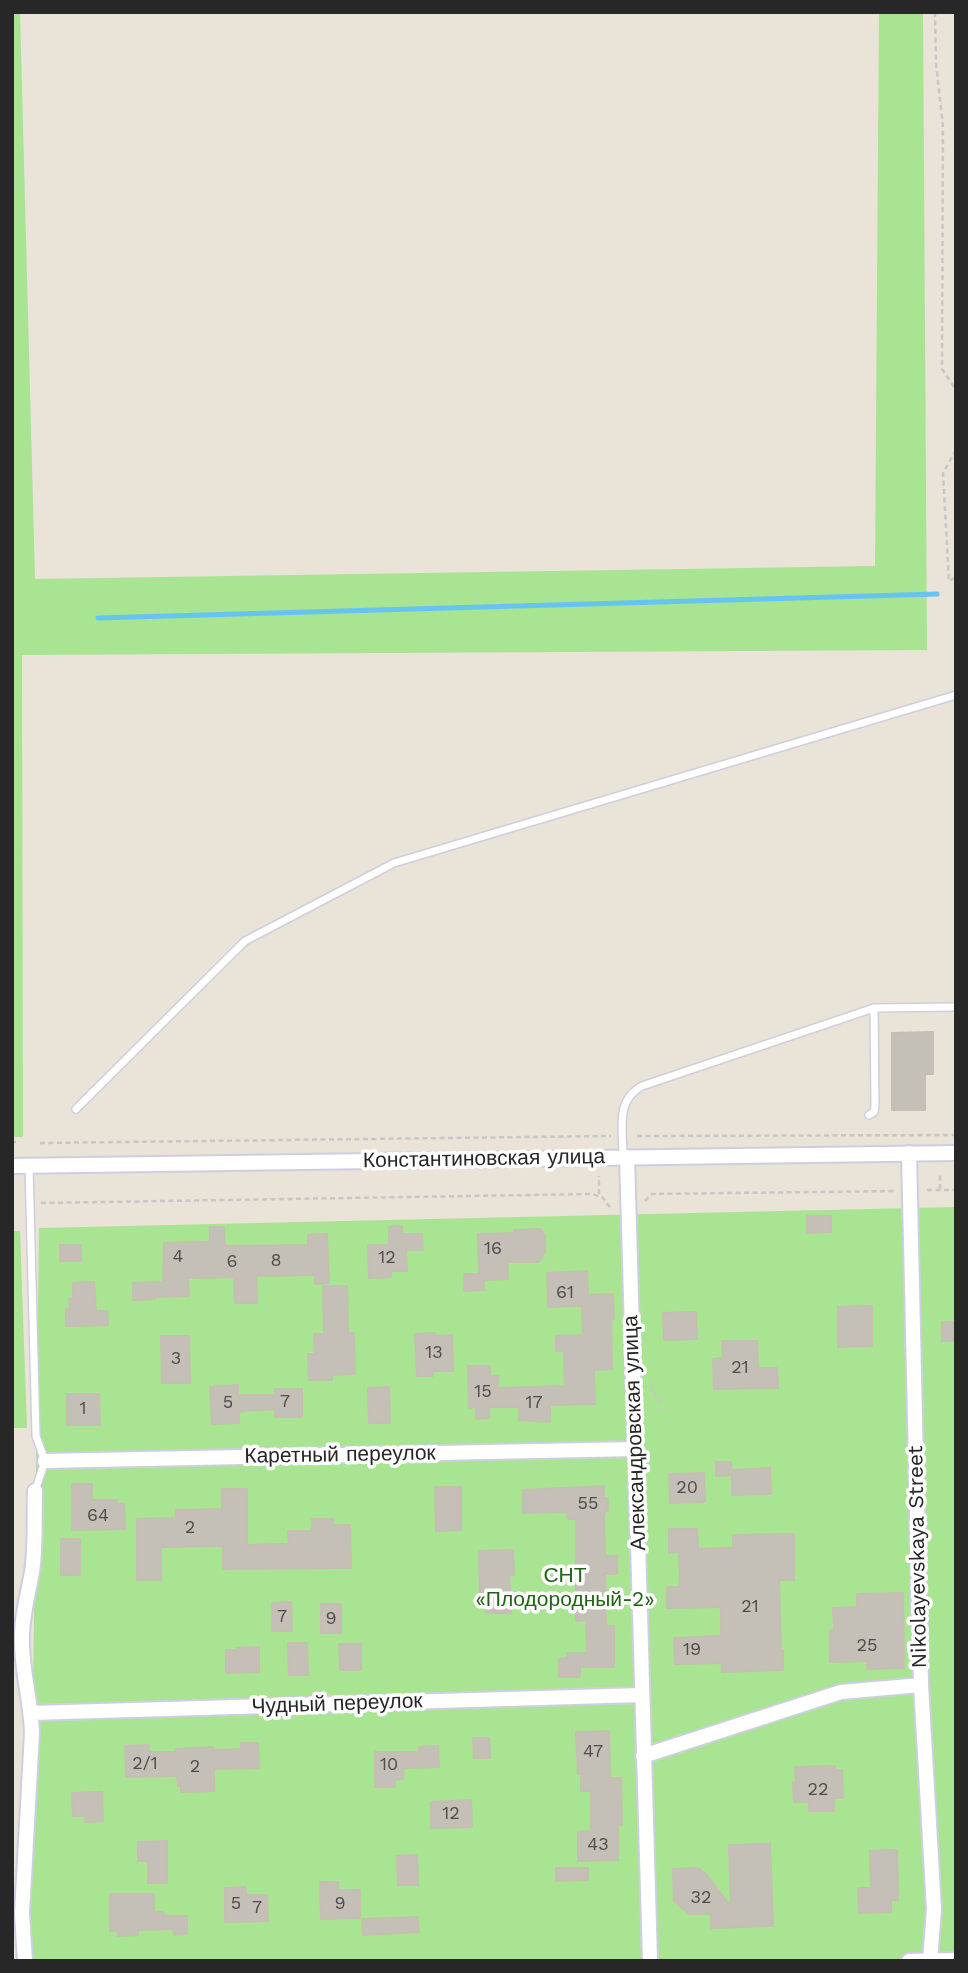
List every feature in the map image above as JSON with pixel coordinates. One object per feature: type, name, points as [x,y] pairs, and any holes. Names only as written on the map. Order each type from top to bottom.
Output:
[{"type":"street","name":"Nikolayevskaya Street","points":[[909,1153],[921,1685],[934,1909],[930,1960]]},
{"type":"street","name":"Константиновская улица","points":[[12,1166],[956,1153]]},
{"type":"street","name":"Александровская улица","points":[[625,1157],[650,1961]]},
{"type":"street","name":"Каретный переулок","points":[[45,1461],[635,1450]]},
{"type":"street","points":[[25,1961],[22,1913],[31,1713],[22,1641],[24,1606],[32,1570],[36,1491]]},
{"type":"street","points":[[643,1755],[841,1692],[921,1685]]},
{"type":"street","name":"Чудный переулок","points":[[31,1713],[642,1695]]},
{"type":"street","points":[[909,1961],[956,1960]]},
{"type":"lane","points":[[76,1109],[245,941],[394,863],[956,695]]},
{"type":"lane","points":[[625,1157],[623,1108],[627,1098],[642,1086],[874,1008],[956,1007]]},
{"type":"lane","points":[[869,1115],[874,1112],[875,1106],[874,1008]]},
{"type":"lane","points":[[29,1166],[36,1436],[45,1461],[36,1491]]},
{"type":"path","points":[[935,12],[936,63],[943,127],[942,369],[956,390]]},
{"type":"path","points":[[956,450],[943,473],[949,581],[956,577]]},
{"type":"path","points":[[637,1136],[956,1135]]},
{"type":"path","points":[[599,1136],[599,1144]]},
{"type":"path","points":[[40,1143],[612,1136]]},
{"type":"path","points":[[940,1172],[940,1190]]},
{"type":"path","points":[[598,1196],[599,1176]]},
{"type":"path","points":[[920,1190],[956,1190]]},
{"type":"path","points":[[644,1202],[652,1194],[898,1191]]},
{"type":"path","points":[[37,1203],[592,1194],[612,1209],[616,1221]]},
{"type":"path","points":[[648,1380],[661,1410]]},
{"type":"green space","points":[[12,12],[20,12],[35,579],[875,566],[879,12],[923,12],[927,650],[22,655],[23,1137],[12,1137]]},
{"type":"green space","name":"СНТ «Плодородный-2»","points":[[956,1207],[956,1961],[28,1961],[39,1228]]},
{"type":"green space","points":[[12,1231],[20,1231],[27,1428],[12,1428]]},
{"type":"building","points":[[933,1032],[933,1074],[925,1074],[925,1110],[892,1110],[892,1033]]},
{"type":"building","points":[[807,1216],[831,1216],[831,1232],[807,1233]]},
{"type":"building","points":[[402,1226],[402,1234],[422,1234],[423,1250],[406,1250],[407,1271],[391,1271],[391,1277],[369,1278],[368,1245],[389,1245],[389,1227]]},
{"type":"building","points":[[210,1227],[224,1227],[225,1246],[308,1245],[308,1235],[327,1234],[329,1283],[315,1284],[315,1275],[256,1276],[257,1303],[235,1303],[234,1277],[188,1278],[189,1296],[133,1300],[133,1283],[163,1282],[164,1243],[210,1242]]},
{"type":"building","points":[[541,1229],[545,1236],[545,1252],[539,1262],[508,1262],[508,1279],[484,1280],[484,1290],[464,1291],[464,1274],[479,1274],[478,1234]]},
{"type":"building","points":[[60,1245],[81,1245],[81,1261],[60,1261]]},
{"type":"building","points":[[587,1271],[588,1295],[613,1294],[612,1369],[594,1370],[595,1404],[550,1405],[550,1422],[519,1420],[519,1407],[489,1407],[489,1418],[476,1419],[476,1407],[469,1408],[468,1366],[490,1366],[490,1376],[498,1376],[498,1388],[565,1386],[564,1351],[556,1351],[556,1336],[583,1335],[582,1306],[548,1307],[547,1273]]},
{"type":"building","points":[[94,1282],[96,1311],[107,1311],[108,1325],[66,1326],[66,1309],[70,1309],[69,1299],[73,1299],[73,1283]]},
{"type":"building","points":[[323,1286],[347,1286],[348,1333],[354,1333],[355,1374],[332,1375],[332,1380],[309,1380],[308,1354],[315,1354],[314,1334],[324,1334]]},
{"type":"building","points":[[872,1306],[872,1346],[838,1347],[838,1307]]},
{"type":"building","points":[[696,1312],[697,1339],[664,1340],[663,1313]]},
{"type":"building","points":[[942,1322],[956,1322],[956,1341],[942,1341]]},
{"type":"building","points":[[435,1333],[435,1336],[452,1335],[453,1371],[433,1371],[433,1376],[417,1376],[415,1334]]},
{"type":"building","points":[[161,1336],[189,1336],[190,1383],[162,1383]]},
{"type":"building","points":[[722,1341],[757,1341],[758,1368],[777,1368],[778,1388],[714,1389],[713,1359],[723,1358]]},
{"type":"building","points":[[238,1385],[238,1395],[275,1395],[275,1389],[302,1389],[302,1417],[275,1417],[275,1409],[245,1411],[239,1412],[239,1423],[212,1424],[210,1387]]},
{"type":"building","points":[[389,1387],[390,1423],[369,1423],[368,1388]]},
{"type":"building","points":[[67,1394],[99,1394],[100,1425],[67,1425]]},
{"type":"building","points":[[716,1462],[731,1462],[732,1470],[770,1468],[771,1494],[732,1495],[732,1475],[716,1476]]},
{"type":"building","points":[[704,1473],[705,1502],[670,1503],[669,1474]]},
{"type":"building","points":[[72,1484],[92,1484],[92,1500],[117,1500],[117,1504],[124,1504],[125,1529],[72,1530]]},
{"type":"building","points":[[604,1486],[604,1498],[608,1498],[608,1511],[605,1511],[604,1518],[605,1556],[617,1556],[617,1574],[605,1574],[606,1626],[614,1626],[614,1667],[580,1667],[580,1677],[559,1677],[559,1659],[567,1658],[567,1653],[587,1653],[586,1620],[576,1621],[576,1519],[568,1519],[567,1512],[523,1513],[523,1490]]},
{"type":"building","points":[[435,1487],[461,1487],[461,1530],[436,1531]]},
{"type":"building","points":[[222,1489],[247,1489],[247,1545],[289,1544],[288,1531],[312,1531],[312,1519],[333,1519],[333,1525],[350,1525],[351,1568],[223,1569],[223,1546],[161,1547],[161,1580],[137,1580],[137,1519],[176,1518],[176,1510],[222,1509]]},
{"type":"building","points":[[669,1529],[697,1529],[698,1549],[733,1548],[733,1535],[794,1534],[794,1580],[779,1580],[783,1670],[722,1672],[722,1663],[675,1664],[674,1638],[721,1636],[721,1607],[667,1608],[667,1587],[680,1587],[679,1552],[669,1553]]},
{"type":"building","points":[[61,1539],[80,1539],[80,1575],[61,1575]]},
{"type":"building","points":[[513,1550],[514,1575],[509,1575],[511,1613],[486,1613],[486,1604],[480,1605],[479,1551]]},
{"type":"building","points":[[903,1593],[904,1668],[867,1669],[867,1661],[830,1662],[830,1630],[834,1629],[833,1608],[857,1607],[857,1594]]},
{"type":"building","points":[[291,1602],[292,1631],[272,1631],[272,1603]]},
{"type":"building","points":[[321,1604],[341,1604],[341,1633],[321,1633]]},
{"type":"building","points":[[288,1643],[307,1643],[308,1675],[289,1675]]},
{"type":"building","points":[[339,1644],[361,1644],[361,1670],[340,1670]]},
{"type":"building","points":[[259,1647],[259,1672],[226,1673],[226,1650]]},
{"type":"building","points":[[609,1731],[610,1778],[621,1778],[622,1825],[618,1825],[618,1860],[578,1861],[578,1832],[591,1831],[591,1791],[581,1791],[576,1732]]},
{"type":"building","points":[[473,1738],[489,1738],[490,1758],[474,1758]]},
{"type":"building","points":[[241,1743],[258,1743],[259,1768],[214,1769],[214,1791],[181,1792],[177,1776],[126,1777],[125,1746],[149,1745],[149,1752],[176,1752],[176,1749],[213,1747],[213,1750],[241,1749]]},
{"type":"building","points":[[438,1746],[439,1767],[403,1768],[403,1779],[394,1780],[395,1787],[375,1787],[375,1752],[419,1752],[419,1747]]},
{"type":"building","points":[[835,1766],[835,1770],[842,1770],[843,1798],[834,1798],[834,1811],[809,1811],[809,1802],[794,1802],[795,1767]]},
{"type":"building","points":[[102,1792],[103,1821],[85,1822],[85,1816],[73,1816],[72,1793]]},
{"type":"building","points":[[471,1800],[472,1827],[431,1828],[431,1802]]},
{"type":"building","points":[[167,1841],[167,1883],[148,1883],[148,1861],[138,1861],[138,1842]]},
{"type":"building","points":[[770,1844],[773,1926],[711,1928],[711,1914],[689,1914],[674,1901],[673,1869],[698,1868],[707,1875],[731,1907],[729,1845]]},
{"type":"building","points":[[897,1850],[898,1900],[891,1900],[891,1912],[859,1913],[858,1888],[871,1888],[870,1851]]},
{"type":"building","points":[[417,1855],[418,1885],[398,1885],[397,1856]]},
{"type":"building","points":[[556,1868],[588,1868],[588,1880],[556,1881]]},
{"type":"building","points":[[320,1882],[338,1882],[338,1890],[360,1890],[360,1918],[321,1919]]},
{"type":"building","points":[[246,1887],[246,1895],[267,1895],[268,1921],[225,1922],[225,1888]]},
{"type":"building","points":[[110,1894],[154,1894],[154,1912],[163,1912],[164,1916],[187,1916],[187,1934],[174,1935],[173,1929],[138,1930],[138,1935],[118,1936],[117,1930],[110,1931]]},
{"type":"building","points":[[418,1917],[419,1932],[363,1935],[362,1919]]},
{"type":"waterway","points":[[98,618],[937,594]]}]
